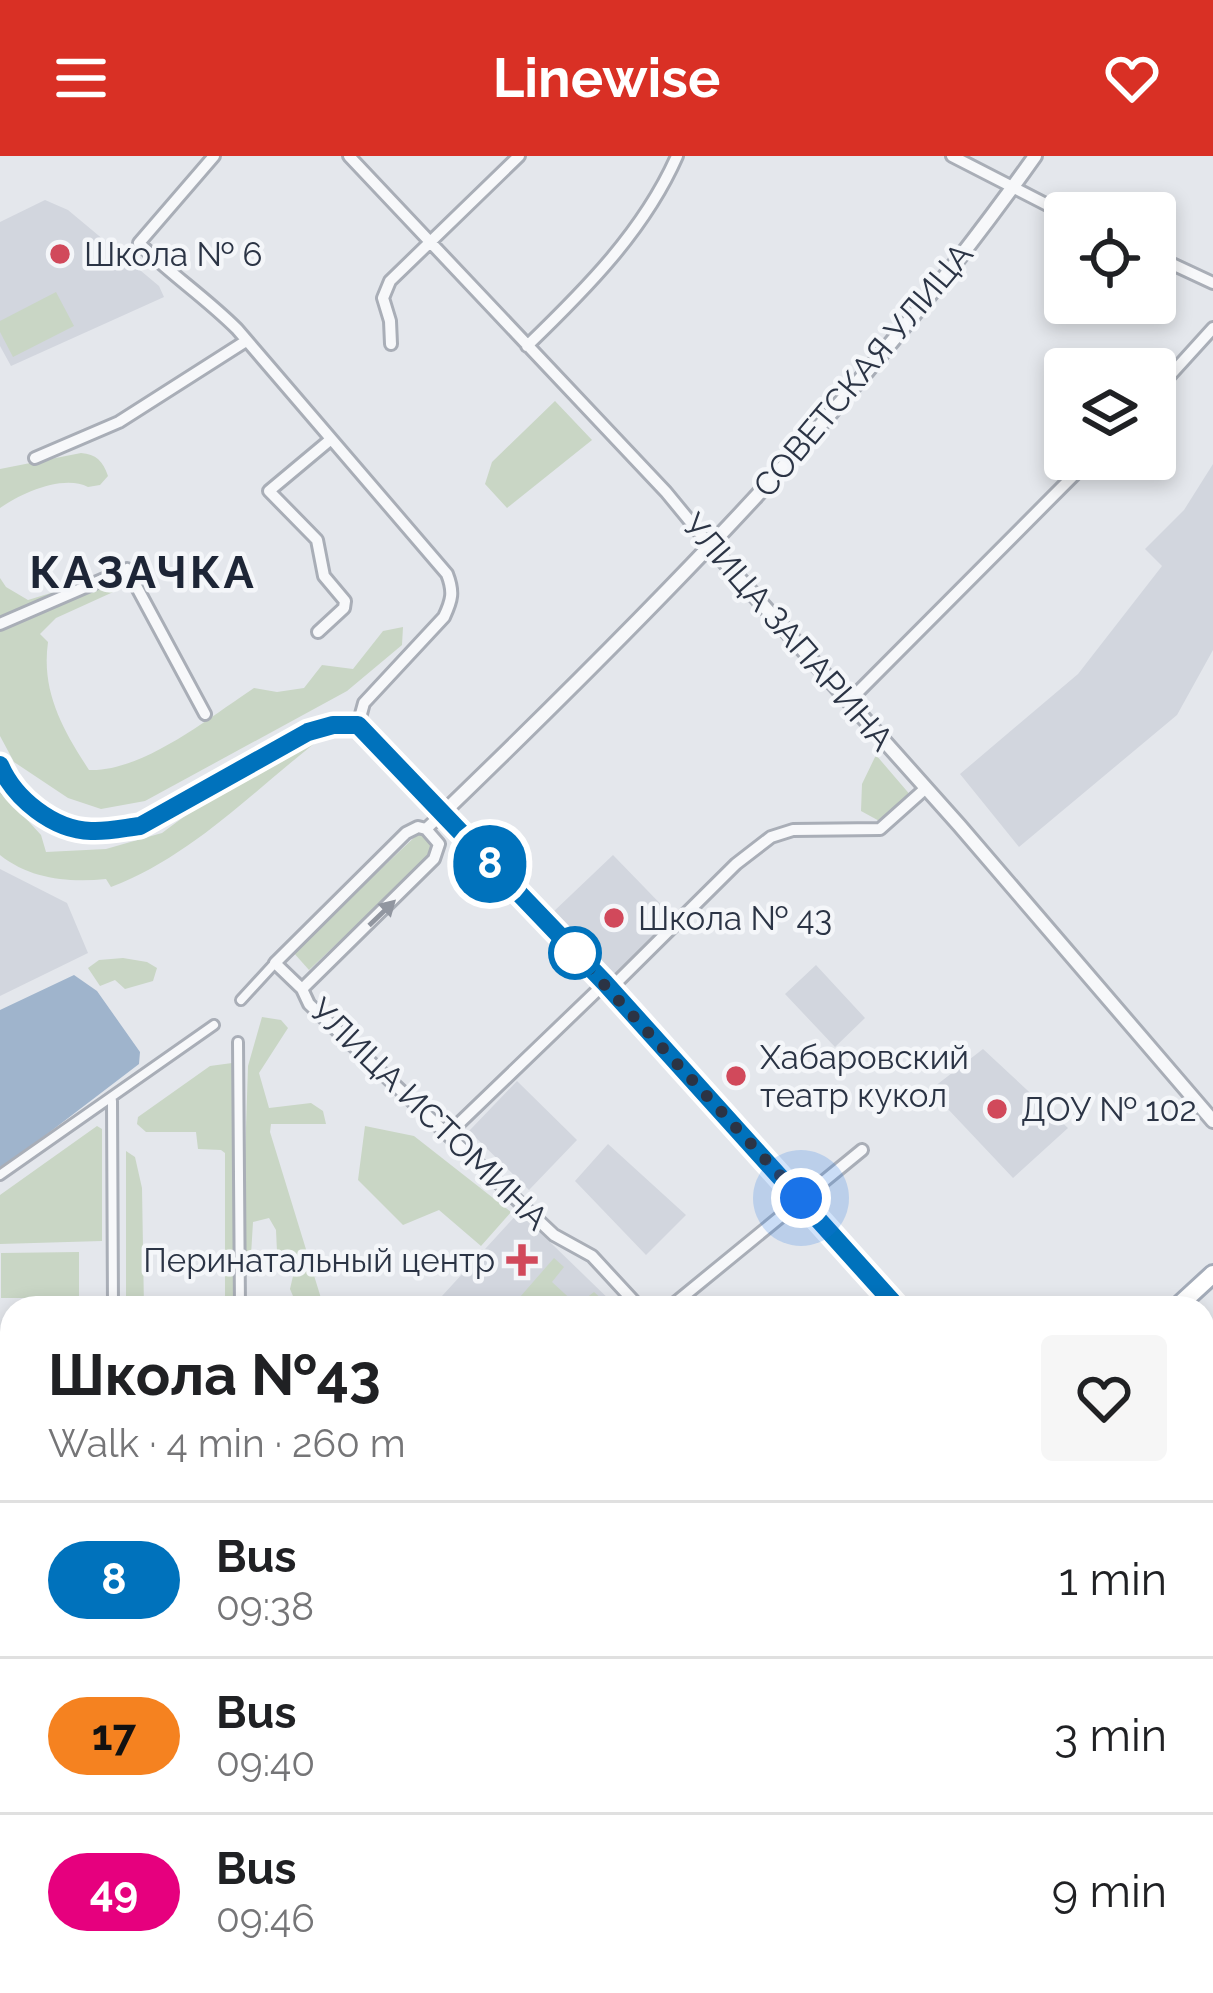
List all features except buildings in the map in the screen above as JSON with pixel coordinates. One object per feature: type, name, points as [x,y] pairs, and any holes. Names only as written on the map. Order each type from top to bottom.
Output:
[{"type":"main road","points":[[0,765],[9,787],[47,818],[87,832],[140,826],[308,732],[358,725],[608,986],[887,1296]]},
{"type":"main road","points":[[1189,1296],[1213,1274]]},
{"type":"street","points":[[214,156],[139,243],[166,271],[203,294],[247,341],[447,574],[452,588],[444,617],[364,703],[358,725]]},
{"type":"street","name":"УЛИЦА ЗАПАРИНА","points":[[349,156],[666,492],[1213,1121]]},
{"type":"street","points":[[391,344],[383,298],[390,280],[519,156]]},
{"type":"street","points":[[527,346],[617,252],[662,189],[677,156]]},
{"type":"street","points":[[952,156],[1044,204]]},
{"type":"street","name":"СОВЕТСКАЯ УЛИЦА","points":[[275,963],[406,833],[418,826],[426,829],[442,814],[712,548],[808,438],[1035,156]]},
{"type":"street","points":[[1176,266],[1213,283]]},
{"type":"street","points":[[1176,369],[1213,328]]},
{"type":"street","points":[[35,458],[119,422],[247,341]]},
{"type":"street","points":[[318,632],[344,608],[345,601],[324,576],[317,540],[269,490],[330,440]]},
{"type":"street","points":[[842,698],[1068,480]]},
{"type":"street","points":[[0,624],[127,569],[205,714]]},
{"type":"street","points":[[448,1135],[756,846],[793,830],[880,829],[926,788]]},
{"type":"street","points":[[302,989],[434,860],[439,844],[426,829]]},
{"type":"street","points":[[241,1000],[275,963]]},
{"type":"street","name":"УЛИЦА ИСТОМИНА","points":[[275,963],[302,989],[309,1004],[554,1235],[592,1256],[629,1296]]},
{"type":"street","points":[[0,1175],[214,1025]]},
{"type":"street","points":[[238,1042],[240,1296]]},
{"type":"street","points":[[112,1100],[113,1296]]},
{"type":"street","points":[[683,1296],[862,1150]]},
{"type":"shaded area","name":"Школа № 6","points":[[45,200],[68,210],[159,286],[164,297],[11,366],[0,346],[0,222]]},
{"type":"shaded area","points":[[1213,464],[1213,650],[1177,715],[1019,847],[960,774],[1078,674],[1162,566],[1145,549],[1184,510]]},
{"type":"shaded area","name":"Школа № 43","points":[[613,855],[678,922],[616,981],[551,914]]},
{"type":"shaded area","points":[[0,869],[67,903],[88,953],[0,996]]},
{"type":"shaded area","points":[[816,965],[865,1018],[835,1047],[785,994]]},
{"type":"shaded area","name":"ДОУ № 102","points":[[983,1049],[1068,1128],[1013,1178],[930,1090]]},
{"type":"shaded area","points":[[517,1081],[577,1140],[529,1190],[469,1131]]},
{"type":"shaded area","points":[[608,1144],[686,1215],[646,1255],[575,1181]]},
{"type":"shaded area","name":"Перинатальный центр","points":[[519,1212],[606,1296],[442,1296]]},
{"type":"green space","points":[[56,292],[74,326],[13,357],[0,332],[0,321]]},
{"type":"green space","points":[[555,401],[592,440],[507,508],[485,484],[492,462]]},
{"type":"green space","points":[[81,453],[104,466],[108,476],[100,485],[55,484],[0,508],[0,469]]},
{"type":"green space","points":[[113,574],[127,577],[122,588],[56,618],[40,634],[48,642],[48,677],[56,710],[89,770],[153,753],[254,688],[277,692],[304,688],[322,665],[353,669],[383,631],[403,627],[402,645],[347,691],[145,801],[101,809],[68,798],[14,762],[0,736],[0,632],[6,622],[0,618],[0,578],[28,600]]},
{"type":"green space","points":[[312,736],[315,743],[218,823],[167,859],[111,887],[106,879],[37,874],[0,855],[0,790],[41,835],[46,852],[106,849],[162,833],[216,793]]},
{"type":"green space","points":[[876,755],[912,797],[883,823],[861,811],[862,784]]},
{"type":"green space","points":[[421,831],[437,849],[309,970],[293,952]]},
{"type":"green space","points":[[123,958],[157,968],[153,981],[125,989],[115,980],[100,986],[88,968],[99,960]]},
{"type":"green space","points":[[262,1017],[281,1020],[288,1028],[259,1073],[269,1108],[311,1103],[323,1111],[326,1124],[271,1124],[270,1132],[320,1296],[293,1296],[296,1263],[277,1252],[276,1230],[269,1218],[253,1222],[251,1255],[242,1251],[248,1066]]},
{"type":"green space","points":[[232,1063],[235,1296],[225,1296],[225,1153],[198,1149],[196,1132],[146,1132],[137,1124],[138,1117],[210,1066]]},
{"type":"green space","points":[[97,1126],[102,1129],[102,1241],[0,1244],[0,1195]]},
{"type":"green space","points":[[365,1126],[414,1136],[511,1212],[481,1246],[439,1210],[403,1225],[358,1180]]},
{"type":"green space","points":[[126,1151],[135,1157],[142,1188],[144,1296],[126,1296]]},
{"type":"green space","points":[[79,1252],[79,1296],[1,1296],[1,1253]]},
{"type":"green space","points":[[554,1258],[564,1267],[552,1282],[567,1296],[521,1296]]},
{"type":"water","points":[[74,975],[97,991],[140,1052],[139,1064],[0,1170],[0,1010]]},
{"type":"bus line","name":"8","points":[[0,765],[9,787],[47,818],[87,832],[140,826],[308,732],[358,725],[605,983],[887,1296]]},
{"type":"place","name":"Школа № 6","points":[[60,254]]},
{"type":"place","name":"Школа № 43","points":[[614,918]]},
{"type":"place","name":"Хабаровский театр кукол","points":[[736,1076]]},
{"type":"place","name":"ДОУ № 102","points":[[997,1109]]},
{"type":"place","name":"Перинатальный центр","points":[[522,1260]]},
{"type":"district","name":"КАЗАЧКА","points":[[143,572]]},
{"type":"route","points":[[575,953],[801,1198]]}]
